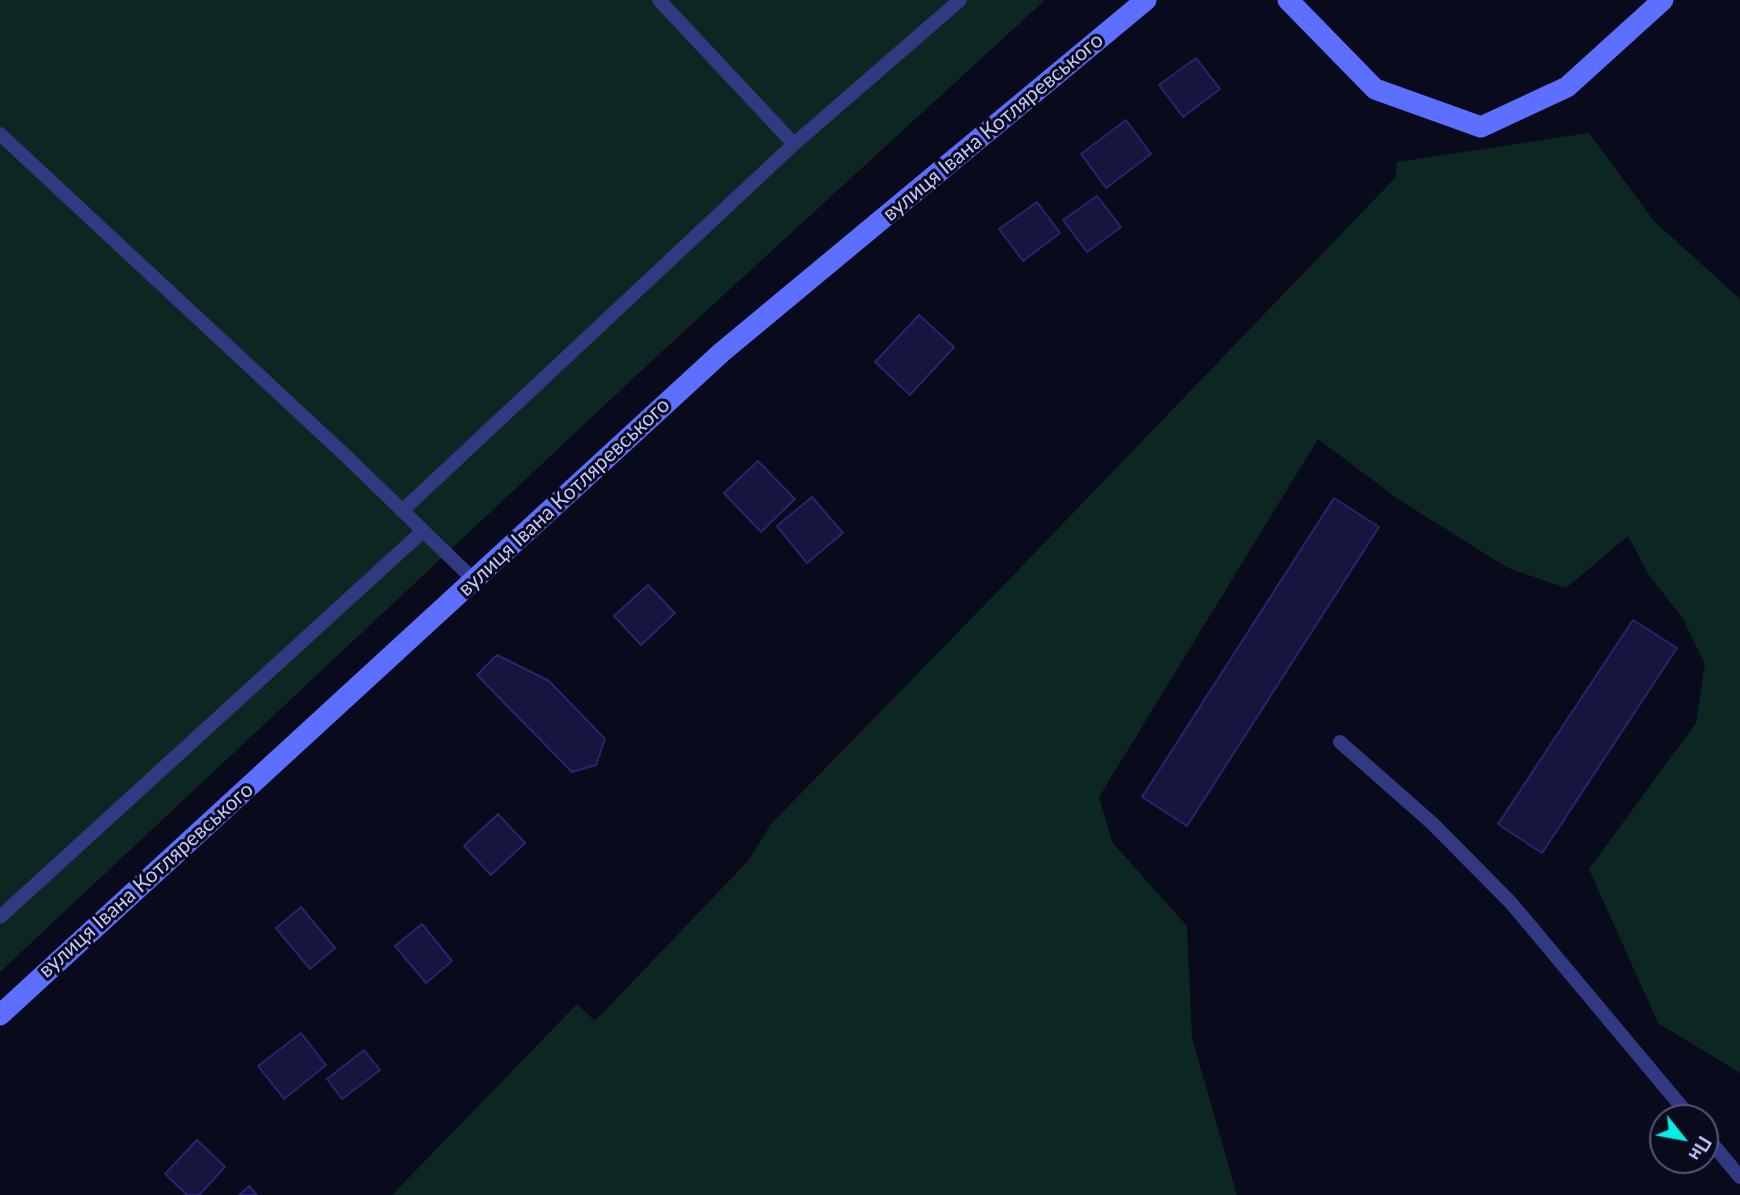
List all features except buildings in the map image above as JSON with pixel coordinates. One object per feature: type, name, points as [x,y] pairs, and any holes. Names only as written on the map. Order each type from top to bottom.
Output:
[{"type":"street","name":"вулиця Івана Котляревського","points":[[0,1015],[722,352],[1146,0]]},
{"type":"street","points":[[1288,0],[1375,89],[1481,127],[1567,87],[1663,0]]},
{"type":"lane","points":[[659,0],[794,144]]},
{"type":"lane","points":[[402,511],[794,144],[960,0]]},
{"type":"lane","points":[[0,134],[474,580]]},
{"type":"lane","points":[[0,917],[424,531]]},
{"type":"lane","points":[[1340,742],[1433,824],[1512,904],[1679,1104]]},
{"type":"lane","points":[[1719,1152],[1740,1177]]},
{"type":"green space","points":[[0,0],[1045,0],[656,357],[0,972]]},
{"type":"green space","points":[[1589,133],[1654,221],[1740,299],[1740,1073],[1658,1023],[1589,869],[1696,723],[1705,664],[1683,619],[1649,575],[1628,536],[1566,588],[1508,568],[1398,499],[1318,439],[1099,797],[1112,842],[1187,926],[1192,1038],[1237,1195],[392,1195],[577,1004],[595,1021],[748,861],[771,824],[1395,178],[1397,162]]}]
